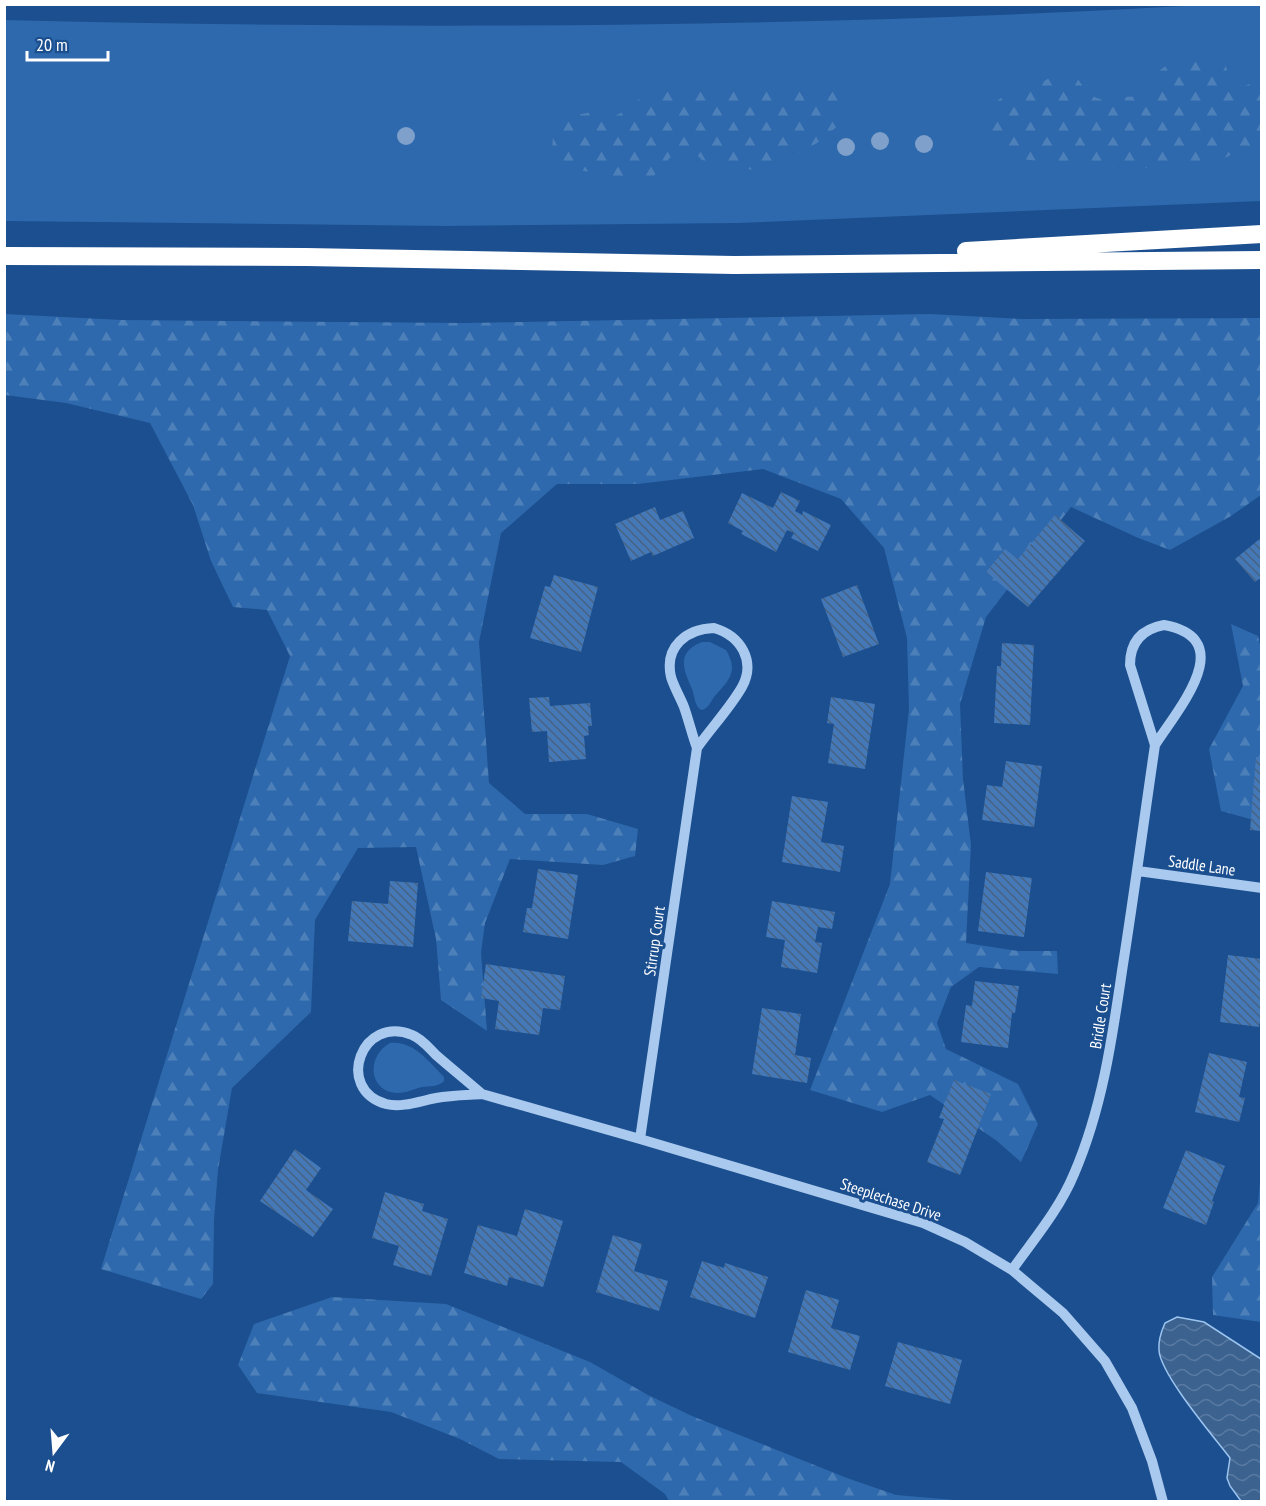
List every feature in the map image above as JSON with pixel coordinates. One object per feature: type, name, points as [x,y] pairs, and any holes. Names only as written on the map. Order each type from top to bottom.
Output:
[{"type":"highway","points":[[734,265],[1262,234]]},
{"type":"highway","points":[[4,256],[306,257],[734,265],[1262,260]]},
{"type":"street","name":"Bridle Court","points":[[1012,1270],[1044,1228],[1074,1176],[1091,1132],[1106,1073],[1138,871],[1155,745],[1194,683],[1202,651],[1198,642],[1190,634],[1178,627],[1164,625],[1152,627],[1141,634],[1130,655],[1130,665],[1155,745]]},
{"type":"street","name":"Stirrup Court","points":[[640,1139],[697,748],[671,676],[670,661],[676,645],[685,635],[699,629],[714,628],[727,632],[736,640],[746,657],[747,672],[742,686],[697,748]]},
{"type":"street","name":"Saddle Lane","points":[[1138,871],[1262,888]]},
{"type":"street","name":"Steeplechase Drive","points":[[482,1094],[412,1035],[390,1031],[377,1035],[365,1045],[359,1059],[358,1074],[363,1088],[374,1098],[387,1104],[403,1105],[438,1097],[482,1094],[923,1223],[964,1242],[1012,1270],[1063,1313],[1105,1361],[1132,1408],[1152,1461],[1163,1502]]},
{"type":"green space","points":[[1203,5],[1261,5],[1261,201],[738,223],[444,226],[5,221],[5,20],[304,25],[604,25],[904,18]]},
{"type":"green space","points":[[1198,58],[1223,60],[1227,69],[1226,77],[1232,85],[1244,86],[1261,80],[1261,141],[1218,161],[1136,169],[1009,157],[994,146],[989,116],[995,102],[1013,90],[1034,88],[1055,74],[1077,78],[1089,95],[1100,99],[1139,96],[1153,84],[1159,71],[1171,62]]},
{"type":"green space","points":[[801,86],[839,93],[847,107],[839,125],[817,143],[768,169],[730,170],[702,160],[692,150],[675,154],[659,172],[641,179],[603,175],[566,166],[559,162],[552,152],[553,135],[566,117],[592,112],[615,116],[634,106],[641,96],[656,88]]},
{"type":"green space","points":[[4,314],[122,320],[465,323],[930,314],[1022,319],[1261,318],[1261,495],[1231,516],[1170,550],[1071,507],[986,617],[960,704],[963,779],[971,845],[966,943],[1018,951],[1057,951],[1058,974],[979,967],[951,987],[937,1023],[946,1049],[1018,1084],[1038,1124],[1021,1162],[997,1141],[930,1095],[882,1112],[810,1090],[890,884],[909,709],[907,638],[884,548],[841,499],[763,469],[638,484],[557,484],[501,533],[479,642],[489,783],[525,814],[587,814],[638,829],[635,856],[603,865],[510,859],[485,923],[481,953],[487,1031],[441,1000],[436,939],[416,847],[358,848],[315,920],[311,1012],[232,1088],[218,1170],[214,1220],[213,1284],[201,1299],[101,1269],[290,656],[267,610],[233,607],[211,561],[193,505],[150,423],[66,403],[5,395]]},
{"type":"green space","points":[[1231,624],[1258,636],[1261,649],[1261,822],[1221,811],[1209,749],[1243,686]]},
{"type":"green space","points":[[702,642],[710,642],[726,650],[732,670],[724,686],[707,707],[701,710],[696,703],[686,675],[684,662],[688,651]]},
{"type":"green space","points":[[390,1043],[406,1045],[420,1053],[444,1077],[444,1081],[437,1085],[402,1093],[381,1087],[376,1081],[374,1065],[382,1049]]},
{"type":"green space","points":[[1261,1171],[1261,1322],[1213,1315],[1212,1277],[1258,1203]]},
{"type":"green space","points":[[332,1297],[446,1304],[590,1362],[648,1395],[692,1416],[847,1478],[896,1495],[966,1501],[669,1501],[665,1494],[621,1462],[499,1459],[460,1439],[391,1412],[257,1393],[238,1365],[254,1324]]},
{"type":"water","points":[[1177,1317],[1204,1322],[1261,1359],[1261,1501],[1241,1501],[1230,1486],[1227,1478],[1230,1458],[1189,1405],[1162,1361],[1159,1350],[1161,1333],[1165,1323]]},
{"type":"building","points":[[781,492],[800,501],[795,511],[802,515],[803,511],[831,525],[818,551],[791,538],[794,533],[787,530],[776,552],[741,534],[743,531],[728,523],[742,493],[773,508]]},
{"type":"building","points":[[655,507],[660,520],[683,511],[694,538],[653,556],[651,552],[631,561],[615,524]]},
{"type":"building","points":[[1055,515],[1085,541],[1028,607],[986,572],[1005,549],[1018,559]]},
{"type":"building","points":[[1262,537],[1262,577],[1255,582],[1235,559]]},
{"type":"building","points":[[554,575],[598,587],[581,652],[530,638],[545,586],[550,587]]},
{"type":"building","points":[[857,585],[879,644],[843,657],[821,599]]},
{"type":"building","points":[[1002,643],[1034,645],[1030,725],[994,723],[997,666],[1001,666]]},
{"type":"building","points":[[549,697],[550,706],[590,703],[592,726],[588,726],[589,735],[584,736],[586,759],[549,762],[547,731],[532,732],[529,698]]},
{"type":"building","points":[[831,697],[875,704],[865,769],[828,763],[834,724],[827,723]]},
{"type":"building","points":[[1256,757],[1262,758],[1262,831],[1250,830]]},
{"type":"building","points":[[1006,761],[1042,766],[1034,827],[982,820],[987,785],[1002,787]]},
{"type":"building","points":[[792,796],[828,802],[821,842],[844,846],[840,872],[782,862]]},
{"type":"building","points":[[538,869],[578,875],[568,939],[523,932],[527,908],[532,908]]},
{"type":"building","points":[[986,872],[1032,878],[1024,937],[978,931]]},
{"type":"building","points":[[390,881],[418,883],[413,947],[348,941],[352,901],[388,904]]},
{"type":"building","points":[[772,901],[835,912],[832,929],[818,927],[815,942],[822,943],[817,973],[781,967],[785,940],[766,937]]},
{"type":"building","points":[[1228,955],[1262,959],[1262,1008],[1259,1027],[1220,1022]]},
{"type":"building","points":[[486,964],[565,976],[560,1010],[543,1008],[539,1035],[495,1029],[499,1001],[481,998]]},
{"type":"building","points":[[975,981],[1019,986],[1015,1013],[1012,1013],[1008,1048],[961,1042],[966,1005],[972,1006]]},
{"type":"building","points":[[762,1008],[801,1014],[795,1055],[811,1058],[807,1083],[752,1074]]},
{"type":"building","points":[[1209,1053],[1247,1062],[1239,1097],[1245,1098],[1239,1122],[1195,1112]]},
{"type":"building","points":[[954,1080],[991,1094],[960,1175],[927,1162],[944,1119],[939,1118]]},
{"type":"building","points":[[295,1149],[321,1168],[306,1190],[333,1209],[313,1237],[260,1201]]},
{"type":"building","points":[[1186,1150],[1225,1166],[1206,1225],[1163,1208]]},
{"type":"building","points":[[385,1192],[424,1204],[422,1211],[448,1219],[431,1276],[393,1265],[399,1246],[372,1238]]},
{"type":"building","points":[[525,1209],[563,1221],[543,1287],[509,1277],[507,1286],[464,1273],[478,1225],[517,1236]]},
{"type":"building","points":[[613,1235],[642,1244],[634,1271],[668,1281],[659,1311],[596,1292]]},
{"type":"building","points":[[702,1261],[724,1268],[725,1263],[768,1277],[755,1318],[690,1297]]},
{"type":"building","points":[[806,1290],[839,1300],[831,1328],[860,1336],[850,1370],[788,1352]]},
{"type":"building","points":[[898,1342],[962,1360],[950,1404],[885,1386]]}]
